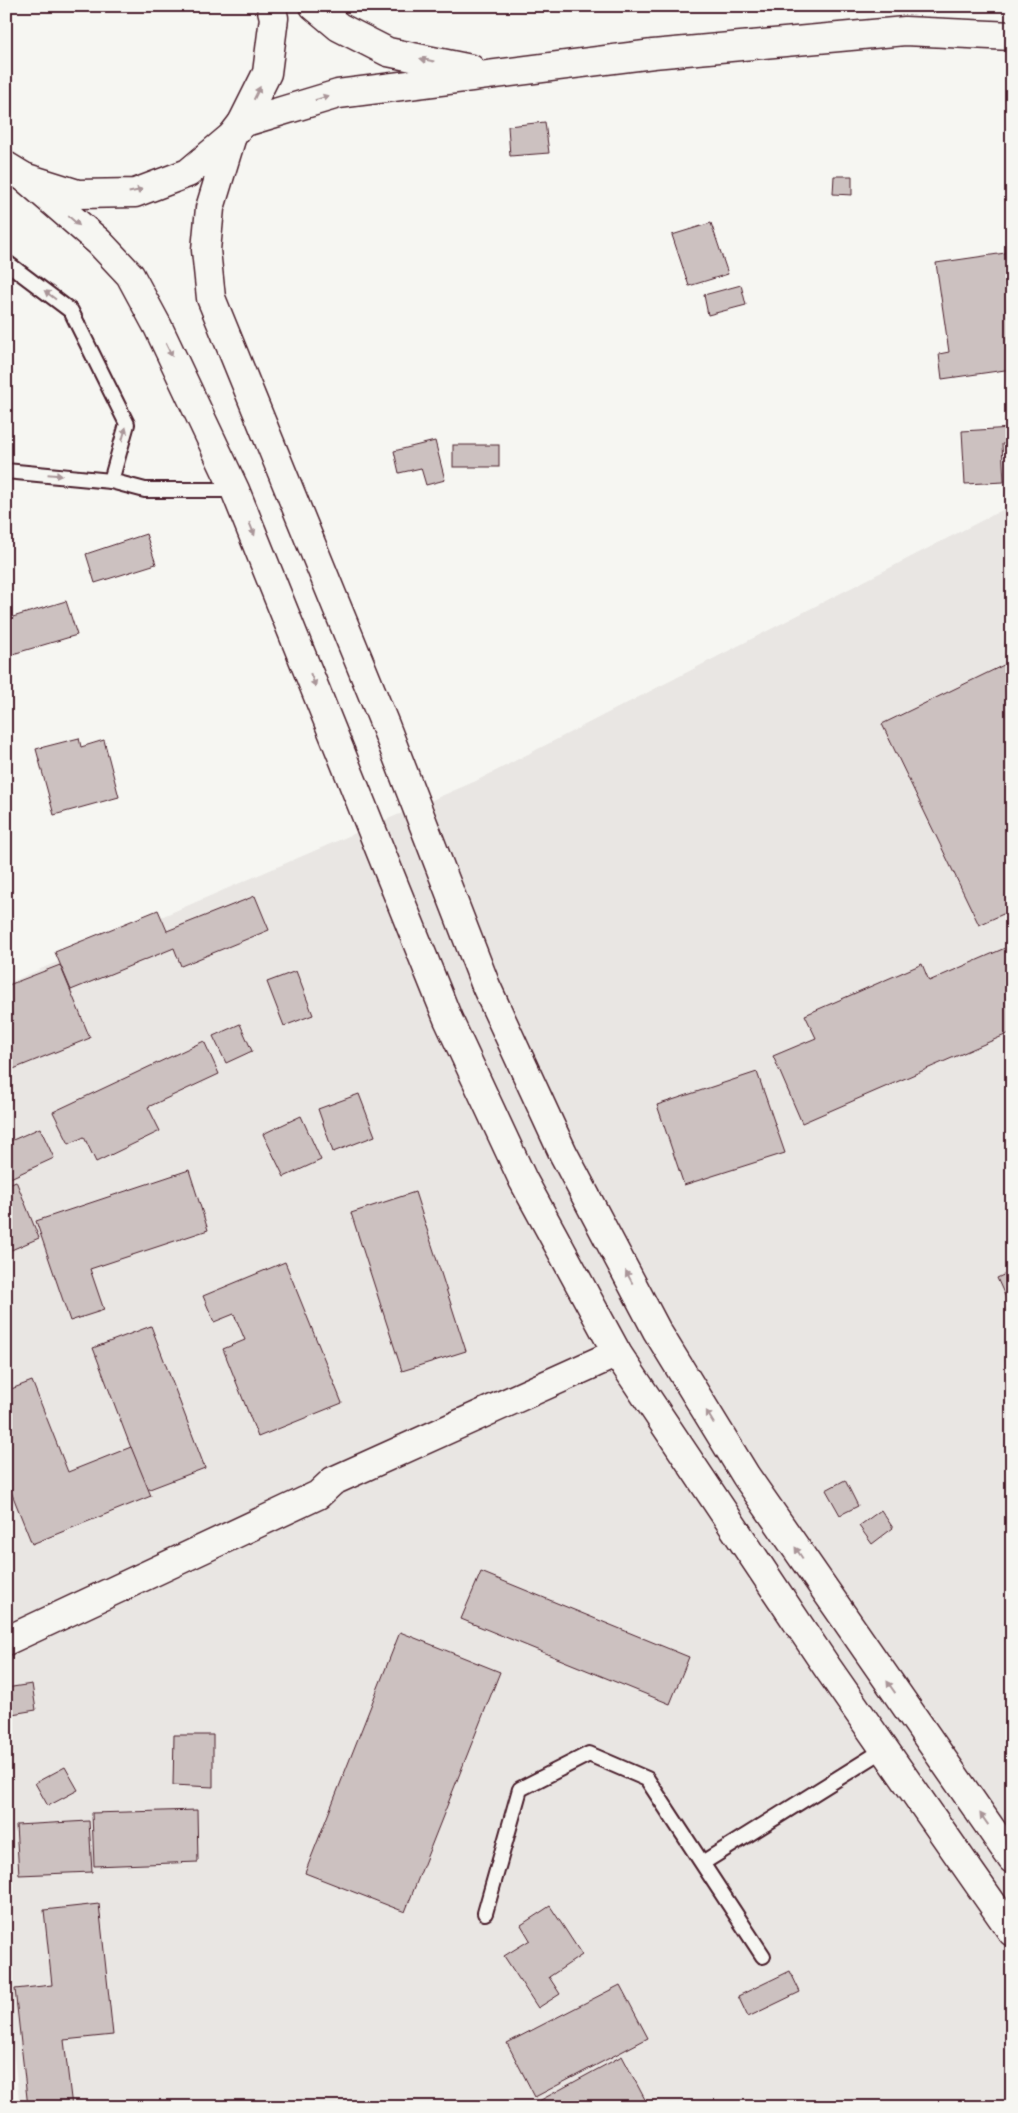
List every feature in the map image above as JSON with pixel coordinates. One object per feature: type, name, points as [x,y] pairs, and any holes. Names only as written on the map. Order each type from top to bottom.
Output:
[{"type":"main road","points":[[271,6],[274,18],[267,73],[237,130],[210,208],[206,250],[211,298],[385,725],[486,986],[563,1153],[657,1331],[746,1476],[1012,1859]]},
{"type":"main road","points":[[314,6],[339,27],[388,52],[492,74]]},
{"type":"main road","points":[[15,172],[78,194],[135,192],[188,173],[237,130],[338,94],[653,54],[905,31],[1012,36]]},
{"type":"main road","points":[[15,172],[99,242],[130,275],[158,327],[236,490],[448,1019],[523,1180],[617,1353],[725,1517],[1012,1932]]},
{"type":"main road","points":[[6,1641],[318,1495],[333,1480],[617,1353]]},
{"type":"main road","points":[[885,1749],[920,1727]]},
{"type":"lane","points":[[6,262],[71,311],[127,424],[111,480]]},
{"type":"lane","points":[[6,471],[111,480],[144,490],[236,490]]},
{"type":"lane","points":[[704,1862],[885,1749]]},
{"type":"lane","points":[[485,1913],[520,1789],[589,1754],[647,1779],[704,1862],[763,1956]]},
{"type":"shaded area","points":[[1012,505],[1012,2107],[20,2107],[6,1993],[6,984],[476,781]]},
{"type":"building","points":[[545,122],[549,153],[510,156],[508,126]]},
{"type":"building","points":[[834,176],[852,176],[852,195],[833,194]]},
{"type":"building","points":[[711,223],[728,274],[689,286],[672,235]]},
{"type":"building","points":[[1012,252],[1012,369],[942,379],[939,354],[949,352],[936,263]]},
{"type":"building","points":[[741,285],[746,305],[708,315],[704,295]]},
{"type":"building","points":[[1012,428],[1012,443],[1002,444],[1004,482],[965,484],[962,431]]},
{"type":"building","points":[[435,441],[445,480],[426,485],[421,468],[399,473],[394,451]]},
{"type":"building","points":[[453,445],[499,445],[499,467],[453,467]]},
{"type":"building","points":[[146,534],[156,564],[95,583],[86,554]]},
{"type":"building","points":[[66,601],[77,635],[6,656],[6,619]]},
{"type":"building","points":[[1012,661],[1012,855],[1006,858],[1012,870],[1012,910],[979,925],[882,724]]},
{"type":"building","points":[[79,738],[81,747],[104,740],[119,797],[54,815],[36,749]]},
{"type":"building","points":[[255,896],[269,930],[181,966],[174,948],[71,990],[55,952],[158,910],[167,931]]},
{"type":"building","points":[[1012,945],[1012,1032],[802,1123],[773,1056],[816,1038],[805,1015],[922,964],[929,981]]},
{"type":"building","points":[[60,965],[90,1038],[6,1072],[6,986]]},
{"type":"building","points":[[296,971],[313,1015],[284,1026],[267,982]]},
{"type":"building","points":[[240,1024],[252,1051],[226,1063],[213,1036]]},
{"type":"building","points":[[204,1041],[219,1074],[148,1107],[160,1131],[96,1162],[84,1137],[69,1144],[53,1112]]},
{"type":"building","points":[[757,1072],[785,1153],[684,1185],[657,1105]]},
{"type":"building","points":[[359,1094],[375,1136],[333,1152],[318,1109]]},
{"type":"building","points":[[301,1116],[321,1160],[284,1177],[263,1134]]},
{"type":"building","points":[[40,1128],[54,1158],[6,1180],[6,1143]]},
{"type":"building","points":[[189,1170],[208,1230],[90,1269],[104,1310],[70,1321],[36,1221]]},
{"type":"building","points":[[16,1181],[39,1238],[9,1251],[6,1243],[6,1185]]},
{"type":"building","points":[[415,1192],[466,1351],[402,1371],[351,1213]]},
{"type":"building","points":[[285,1262],[342,1403],[258,1437],[223,1349],[245,1340],[234,1314],[214,1322],[203,1296]]},
{"type":"building","points":[[1012,1271],[1012,1311],[997,1278]]},
{"type":"building","points":[[151,1326],[205,1468],[147,1490],[93,1348]]},
{"type":"building","points":[[32,1381],[68,1472],[131,1447],[151,1496],[32,1544],[6,1479],[6,1391]]},
{"type":"building","points":[[845,1480],[858,1506],[840,1515],[826,1490]]},
{"type":"building","points":[[881,1510],[893,1528],[872,1544],[859,1526]]},
{"type":"building","points":[[481,1572],[689,1657],[670,1704],[461,1619]]},
{"type":"building","points":[[400,1632],[500,1672],[405,1912],[305,1873]]},
{"type":"building","points":[[32,1684],[36,1710],[6,1715],[6,1688]]},
{"type":"building","points":[[174,1735],[213,1735],[213,1787],[173,1785]]},
{"type":"building","points":[[65,1767],[78,1790],[48,1806],[35,1783]]},
{"type":"building","points":[[197,1810],[198,1862],[94,1866],[92,1813]]},
{"type":"building","points":[[89,1821],[92,1872],[19,1875],[16,1825]]},
{"type":"building","points":[[99,1904],[113,2035],[64,2040],[72,2107],[28,2107],[15,1989],[52,1985],[44,1910]]},
{"type":"building","points":[[550,1906],[582,1955],[549,1977],[560,1994],[538,2008],[504,1956],[530,1940],[521,1925]]},
{"type":"building","points":[[790,1971],[800,1992],[748,2017],[738,1996]]},
{"type":"building","points":[[620,1985],[648,2038],[535,2097],[507,2043]]},
{"type":"building","points":[[622,2056],[649,2107],[528,2107]]}]
